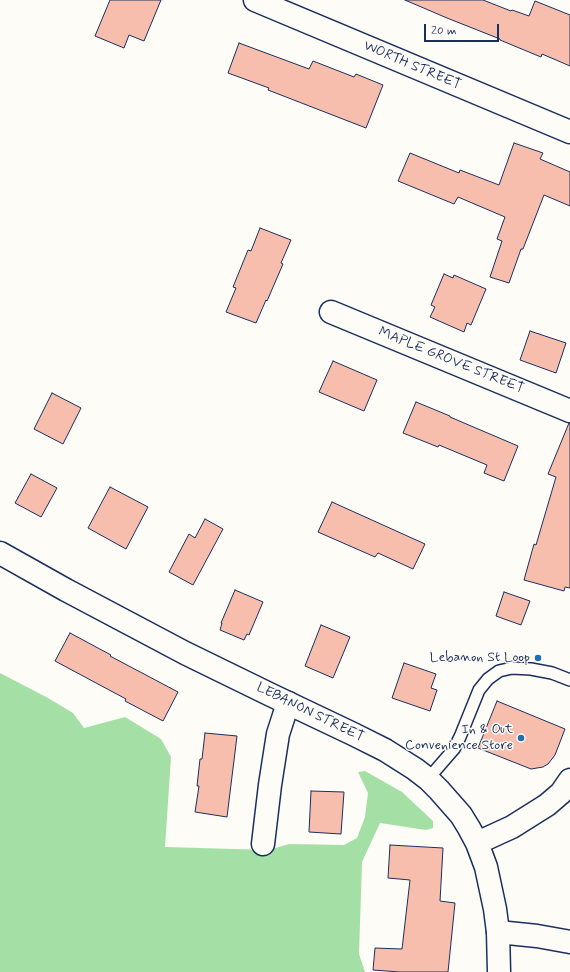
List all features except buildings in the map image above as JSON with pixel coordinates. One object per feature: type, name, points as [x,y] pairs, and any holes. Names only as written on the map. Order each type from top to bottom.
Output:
[{"type":"street","name":"WORTH STREET","points":[[255,0],[570,132]]},
{"type":"street","name":"MAPLE GROVE STREET","points":[[332,312],[570,411]]},
{"type":"street","name":"LEBANON STREET","points":[[0,553],[185,653],[385,750],[415,769],[439,790],[461,815],[477,843],[486,867],[495,909],[498,932],[499,972]]},
{"type":"street","points":[[263,844],[278,734],[288,703]]},
{"type":"street","points":[[477,843],[512,827],[547,805],[561,793],[570,780]]},
{"type":"street","points":[[498,932],[537,936],[570,942]]},
{"type":"lane","points":[[428,780],[454,749],[479,690],[488,679],[499,671],[512,668],[531,669],[570,680]]},
{"type":"green space","points":[[0,673],[73,713],[84,728],[125,717],[161,739],[171,757],[165,847],[269,850],[289,844],[344,845],[357,838],[365,817],[368,793],[358,772],[365,771],[402,792],[433,821],[433,828],[426,830],[380,823],[362,862],[359,954],[365,972],[0,972]]},
{"type":"place","name":"Lebanon St Loop","points":[[538,658]]},
{"type":"place","name":"In & Out Convenience Store","points":[[521,738]]}]
